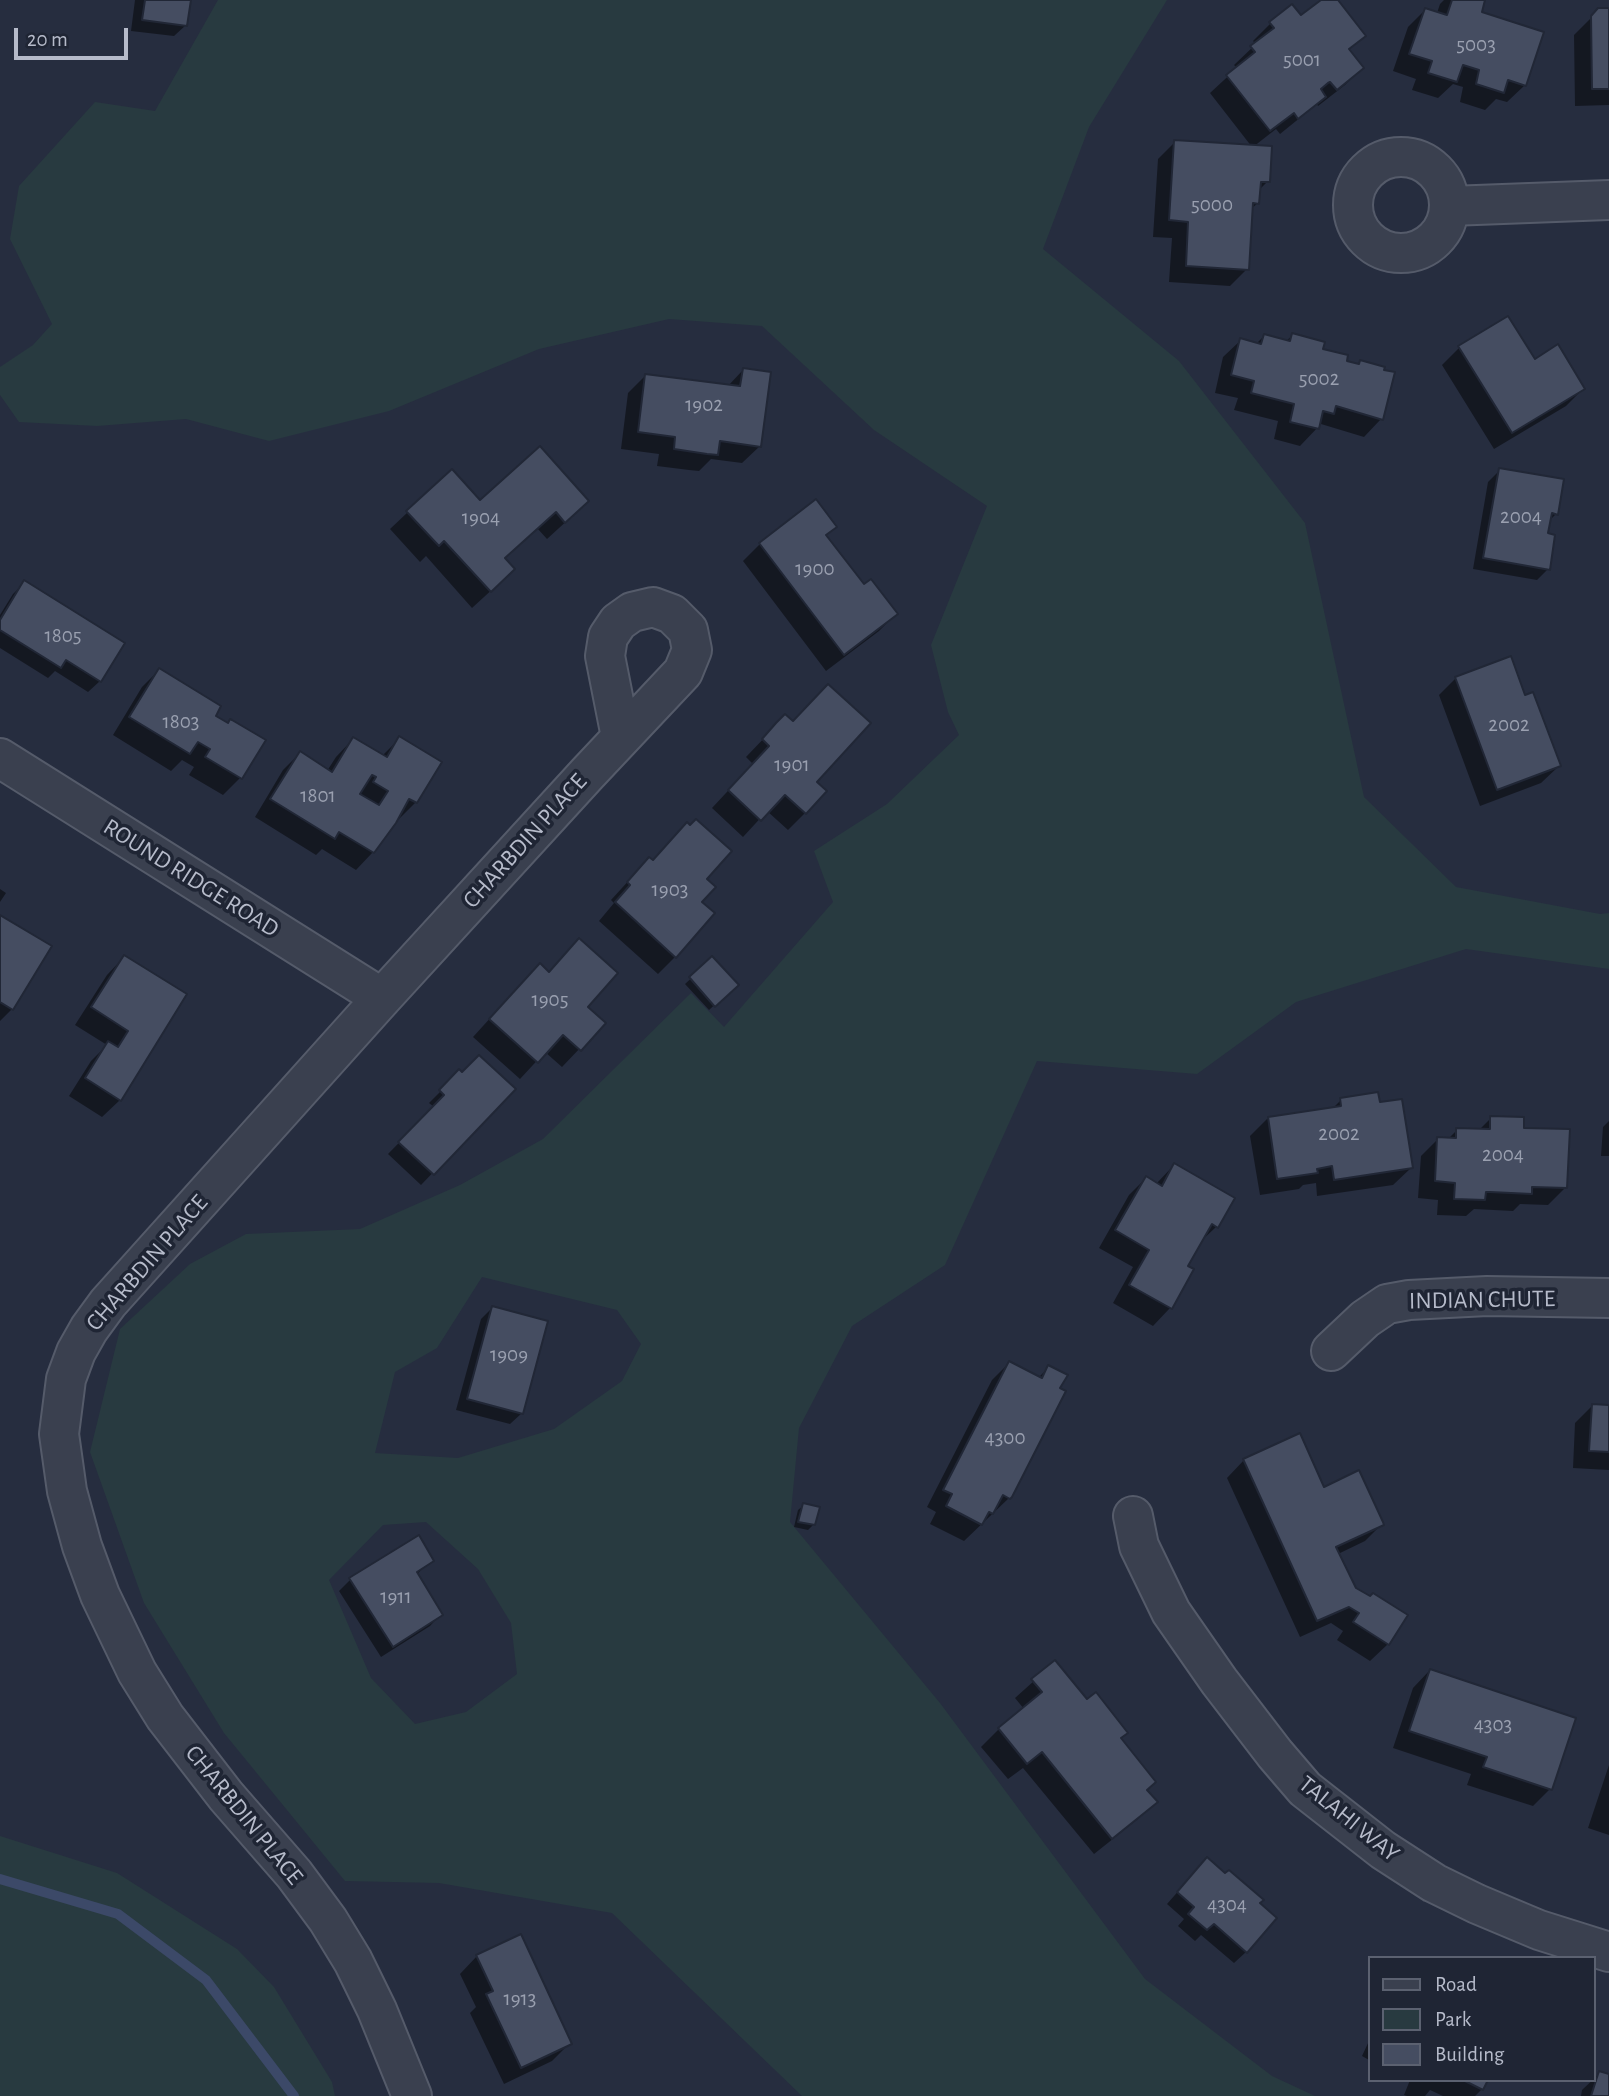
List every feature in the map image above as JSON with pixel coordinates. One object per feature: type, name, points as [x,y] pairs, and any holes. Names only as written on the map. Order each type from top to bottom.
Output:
[{"type":"street","points":[[1450,206],[1609,200]]},
{"type":"street","name":"CHARBDIN PLACE","points":[[412,2096],[377,2010],[353,1961],[327,1920],[294,1874],[226,1796],[164,1717],[137,1672],[100,1595],[82,1546],[67,1491],[59,1434],[66,1380],[76,1352],[108,1303],[621,737]]},
{"type":"street","name":"ROUND RIDGE ROAD","points":[[0,758],[382,998]]},
{"type":"street","name":"INDIAN CHUTE","points":[[1331,1351],[1365,1319],[1387,1304],[1409,1300],[1487,1296],[1609,1298]]},
{"type":"street","name":"TALAHI WAY","points":[[1133,1516],[1139,1546],[1171,1612],[1219,1681],[1305,1789],[1383,1850],[1434,1883],[1539,1930],[1609,1952]]},
{"type":"green space","points":[[218,0],[1167,0],[1089,127],[1043,249],[1179,361],[1305,523],[1364,797],[1456,887],[1600,914],[1609,913],[1609,969],[1466,949],[1296,1002],[1197,1074],[1037,1061],[945,1265],[852,1326],[799,1428],[790,1522],[940,1703],[1145,1979],[1272,2076],[1315,2096],[802,2096],[612,1913],[439,1883],[345,1881],[224,1733],[144,1603],[90,1452],[120,1329],[190,1264],[246,1234],[360,1229],[460,1185],[543,1139],[691,993],[724,1027],[833,902],[814,851],[887,804],[959,735],[948,712],[931,645],[987,506],[874,430],[762,326],[669,319],[539,349],[389,411],[269,441],[186,419],[97,426],[19,422],[0,395],[0,367],[33,345],[52,324],[10,239],[19,186],[95,102],[155,111]],"holes":[[[482,1277],[617,1310],[641,1344],[622,1381],[554,1429],[458,1458],[375,1453],[395,1372],[437,1348]],[[426,1522],[478,1569],[511,1623],[517,1674],[466,1712],[415,1724],[371,1678],[329,1580],[383,1525]]]},
{"type":"green space","points":[[0,1836],[117,1873],[237,1949],[274,1987],[332,2082],[335,2096],[0,2096]]},
{"type":"building","points":[[145,0],[191,0],[187,26],[142,20]]},
{"type":"building","points":[[1321,0],[1338,0],[1366,36],[1349,49],[1364,68],[1337,90],[1328,83],[1321,89],[1326,97],[1298,119],[1294,113],[1270,131],[1226,75],[1255,52],[1250,46],[1274,28],[1269,22],[1292,4],[1301,15]]},
{"type":"building","points":[[1452,0],[1485,0],[1482,12],[1544,32],[1526,86],[1508,80],[1504,93],[1476,84],[1479,70],[1463,65],[1457,82],[1428,73],[1432,61],[1409,54],[1425,8],[1447,15]]},
{"type":"building","points":[[1598,8],[1609,8],[1609,89],[1592,89],[1591,16]]},
{"type":"building","points":[[1174,140],[1272,146],[1270,182],[1261,182],[1259,204],[1253,203],[1249,270],[1186,266],[1188,222],[1169,220]]},
{"type":"building","points":[[1508,316],[1535,359],[1558,344],[1585,389],[1512,433],[1458,346]]},
{"type":"building","points":[[1292,333],[1325,342],[1323,349],[1348,355],[1347,361],[1359,364],[1360,360],[1395,372],[1383,420],[1336,406],[1334,414],[1323,411],[1319,429],[1290,422],[1294,404],[1251,393],[1254,381],[1231,375],[1240,338],[1261,344],[1264,334],[1290,341]]},
{"type":"building","points":[[743,368],[771,372],[761,447],[720,441],[718,455],[707,454],[674,449],[675,437],[638,432],[645,374],[740,386]]},
{"type":"building","points":[[540,446],[589,501],[565,523],[556,512],[505,558],[515,569],[491,592],[444,541],[439,546],[406,511],[452,469],[480,500]]},
{"type":"building","points":[[1499,468],[1564,479],[1558,515],[1552,513],[1548,533],[1555,535],[1550,570],[1483,558]]},
{"type":"building","points":[[816,499],[837,527],[826,535],[864,584],[871,579],[898,614],[844,655],[759,543]]},
{"type":"building","points":[[24,580],[125,643],[101,682],[66,660],[61,668],[0,630],[0,620]]},
{"type":"building","points":[[1511,656],[1525,695],[1533,692],[1561,766],[1497,790],[1455,677]]},
{"type":"building","points":[[159,668],[221,706],[216,716],[228,723],[230,719],[266,740],[242,779],[205,757],[210,749],[198,742],[190,754],[129,717]]},
{"type":"building","points":[[828,684],[871,723],[817,782],[827,791],[806,814],[785,795],[761,821],[728,790],[769,746],[762,739],[776,723],[785,714],[793,721]]},
{"type":"building","points":[[399,736],[442,762],[417,803],[409,799],[396,823],[374,853],[339,832],[335,839],[270,799],[300,751],[332,772],[353,737],[387,757]],"holes":[[[372,775],[376,777],[373,782],[388,791],[379,805],[360,794]]]},
{"type":"building","points":[[696,819],[732,851],[707,879],[716,887],[702,902],[715,913],[676,958],[615,902],[630,885],[627,882],[649,857],[653,860],[687,822],[690,825]]},
{"type":"building","points":[[0,915],[52,946],[13,1010],[0,1002]]},
{"type":"building","points":[[579,938],[618,973],[588,1007],[606,1023],[581,1051],[563,1035],[538,1063],[489,1019],[540,963],[549,972]]},
{"type":"building","points":[[124,955],[187,994],[121,1101],[85,1078],[108,1041],[118,1047],[128,1031],[91,1007]]},
{"type":"building","points":[[712,956],[739,985],[715,1007],[689,977]]},
{"type":"building","points":[[479,1055],[516,1089],[434,1175],[398,1142],[444,1095],[439,1090],[459,1069],[462,1072]]},
{"type":"building","points":[[1378,1092],[1380,1102],[1402,1099],[1413,1168],[1334,1180],[1332,1166],[1317,1169],[1318,1173],[1277,1179],[1268,1117],[1341,1106],[1340,1098]]},
{"type":"building","points":[[1490,1116],[1524,1117],[1524,1128],[1570,1129],[1567,1188],[1532,1187],[1532,1194],[1486,1192],[1485,1200],[1454,1199],[1455,1183],[1435,1181],[1437,1137],[1456,1138],[1456,1128],[1490,1129]]},
{"type":"building","points":[[1174,1163],[1235,1198],[1218,1228],[1212,1224],[1188,1266],[1194,1269],[1172,1309],[1129,1285],[1149,1250],[1115,1230],[1146,1176],[1162,1186]]},
{"type":"building","points":[[492,1306],[548,1321],[523,1414],[467,1399]]},
{"type":"building","points":[[1009,1361],[1042,1378],[1048,1365],[1068,1375],[1060,1388],[1066,1391],[1012,1497],[1010,1499],[1003,1495],[993,1514],[989,1512],[982,1525],[946,1506],[952,1494],[943,1490]]},
{"type":"building","points":[[1592,1404],[1609,1405],[1609,1452],[1589,1451]]},
{"type":"building","points":[[1300,1433],[1324,1487],[1359,1470],[1383,1522],[1384,1525],[1336,1547],[1356,1588],[1370,1596],[1373,1593],[1408,1615],[1389,1645],[1353,1622],[1359,1613],[1349,1607],[1317,1621],[1243,1459]]},
{"type":"building","points":[[803,1503],[820,1507],[815,1525],[798,1522]]},
{"type":"building","points":[[419,1535],[434,1561],[417,1572],[443,1615],[393,1647],[349,1578]]},
{"type":"building","points":[[1055,1660],[1087,1699],[1096,1692],[1128,1733],[1121,1738],[1156,1782],[1147,1790],[1158,1802],[1112,1839],[1042,1752],[1027,1764],[998,1728],[1042,1692],[1031,1679]]},
{"type":"building","points":[[1430,1669],[1576,1718],[1552,1790],[1483,1767],[1487,1757],[1409,1731]]},
{"type":"building","points":[[1207,1857],[1225,1873],[1229,1870],[1264,1900],[1260,1903],[1277,1918],[1247,1953],[1214,1924],[1207,1930],[1188,1914],[1194,1907],[1177,1892]]},
{"type":"building","points":[[521,1934],[572,2044],[521,2068],[486,1994],[493,1991],[476,1955]]},
{"type":"building","points":[[1599,2071],[1609,2074],[1609,2096],[1591,2096]]},
{"type":"building","points":[[1467,2082],[1487,2082],[1483,2090]]},
{"type":"waterway","points":[[0,1879],[118,1914],[206,1980],[294,2096]]}]
